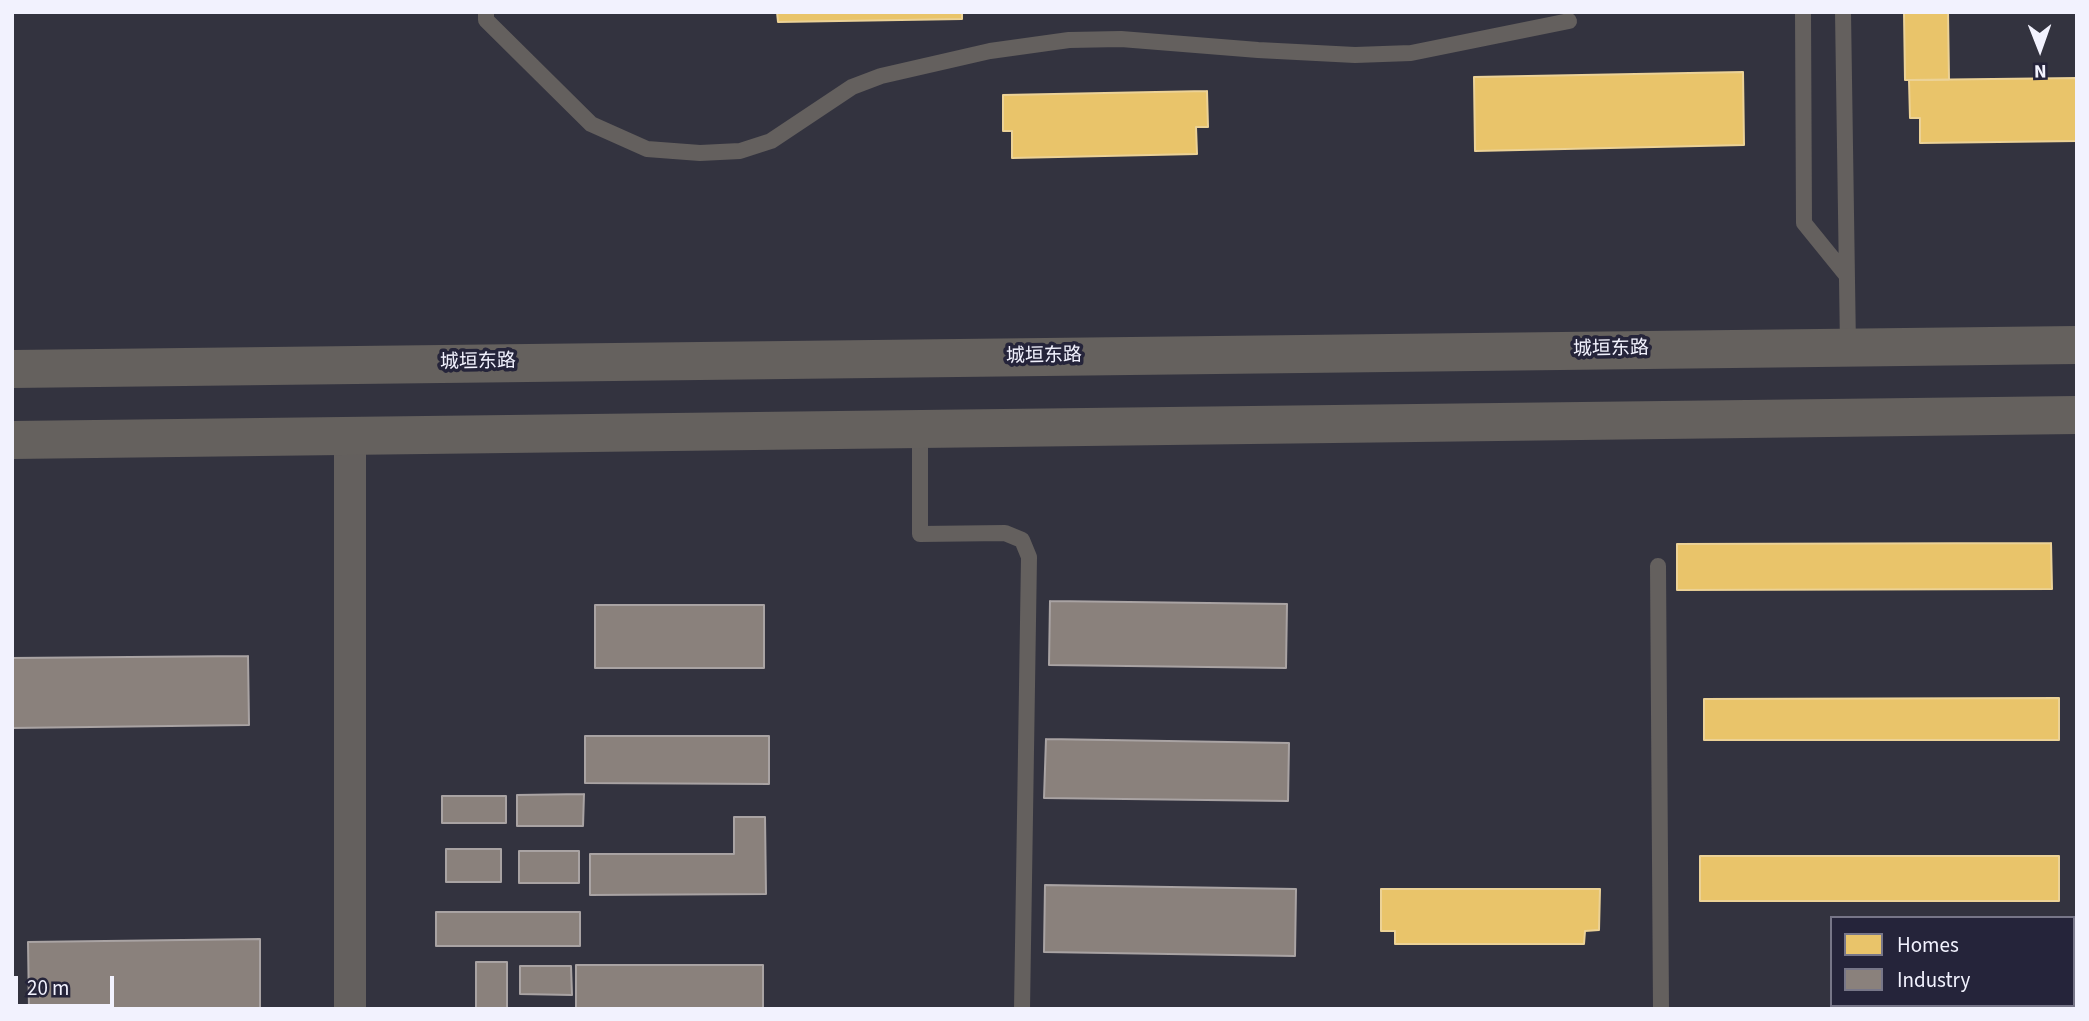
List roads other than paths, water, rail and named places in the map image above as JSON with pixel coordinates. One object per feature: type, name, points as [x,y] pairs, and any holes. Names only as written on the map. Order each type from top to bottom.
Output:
[{"type":"main road","name":"城垣东路","points":[[12,369],[2077,345]]},
{"type":"main road","points":[[12,439],[2077,415]]},
{"type":"street","points":[[350,435],[350,1009]]},
{"type":"lane","points":[[486,12],[486,20],[591,124],[647,149],[690,153],[740,151],[771,141],[852,87],[881,76],[990,51],[1069,40],[1121,39],[1355,55],[1411,53],[1569,21]]},
{"type":"lane","points":[[1803,12],[1804,223],[1847,276]]},
{"type":"lane","points":[[1843,12],[1848,347]]},
{"type":"lane","points":[[920,429],[920,534],[1005,533],[1022,540],[1029,557],[1022,1009]]},
{"type":"lane","points":[[1658,566],[1661,1009]]}]
